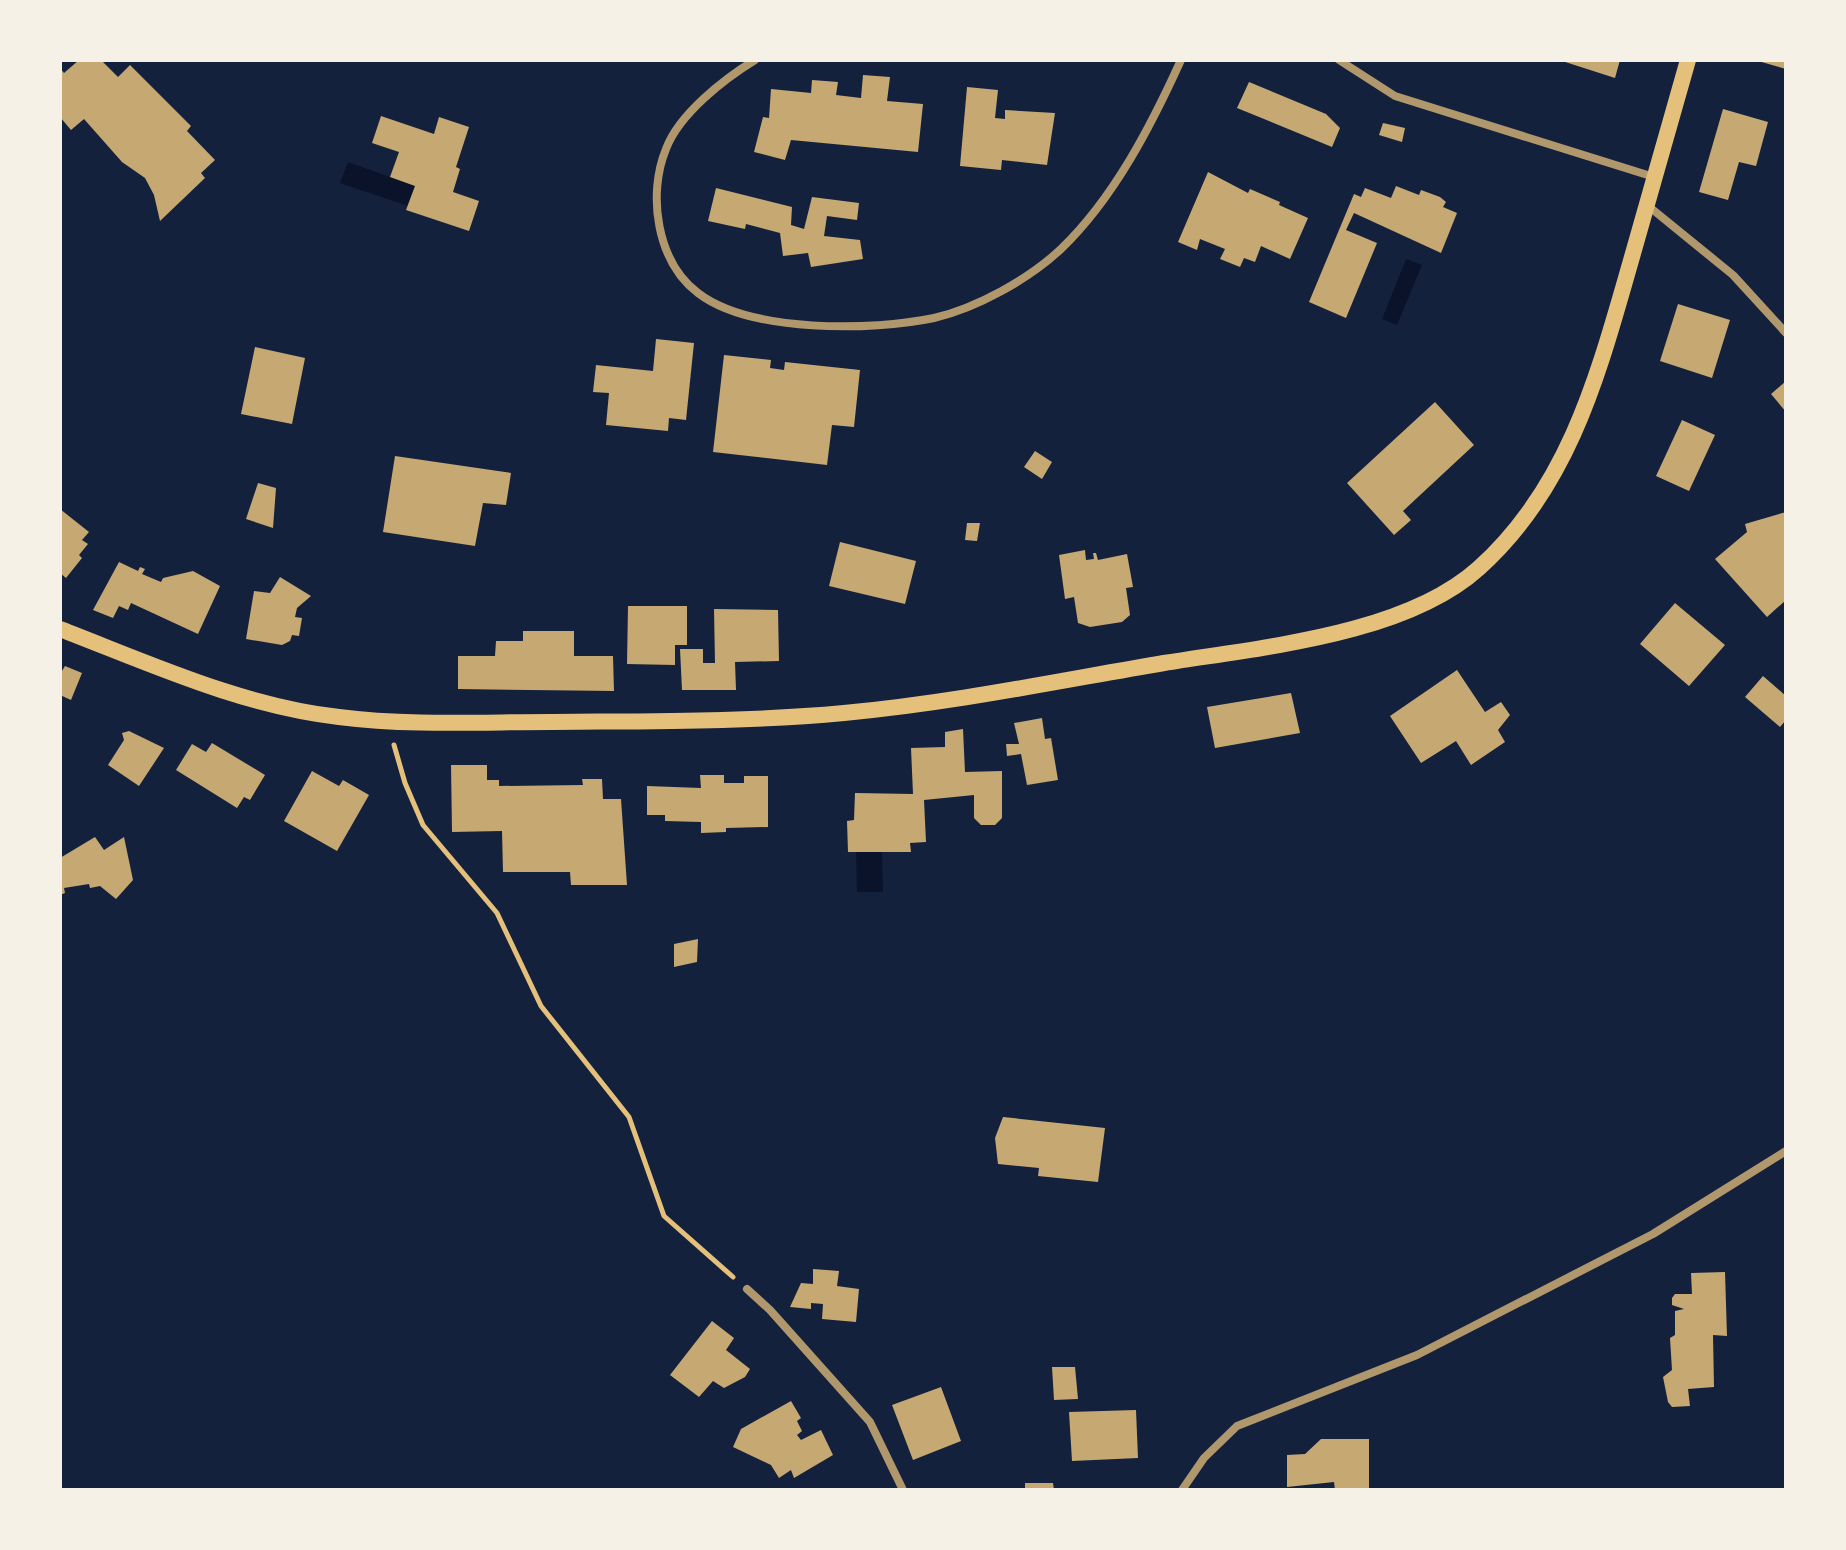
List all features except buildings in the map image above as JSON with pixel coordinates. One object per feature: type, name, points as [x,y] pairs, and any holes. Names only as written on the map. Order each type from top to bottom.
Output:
[{"type":"main road","points":[[60,629],[255,701],[300,712],[388,721],[630,721],[850,713],[1183,660],[1367,626],[1402,615],[1434,600],[1480,567],[1529,511],[1566,455],[1592,393],[1688,60]]},
{"type":"street","points":[[755,60],[681,123],[666,148],[659,173],[658,219],[666,252],[679,275],[698,293],[725,309],[774,320],[830,326],[936,318],[988,297],[1061,249],[1097,208],[1130,158],[1181,60]]},
{"type":"street","points":[[1339,60],[1395,96],[1655,177]]},
{"type":"street","points":[[1647,205],[1733,275],[1786,333]]},
{"type":"street","points":[[1182,1490],[1204,1458],[1237,1426],[1417,1355],[1653,1234],[1786,1151]]},
{"type":"street","points":[[747,1289],[770,1310],[870,1422],[903,1490]]},
{"type":"path","points":[[388,721],[405,783],[423,825],[497,913],[541,1006],[629,1117],[664,1216],[747,1289]]},
{"type":"water","points":[[348,162],[415,186],[408,206],[340,183]]},
{"type":"water","points":[[1406,259],[1422,265],[1397,325],[1382,319]]},
{"type":"water","points":[[856,852],[882,852],[883,892],[857,892]]}]
